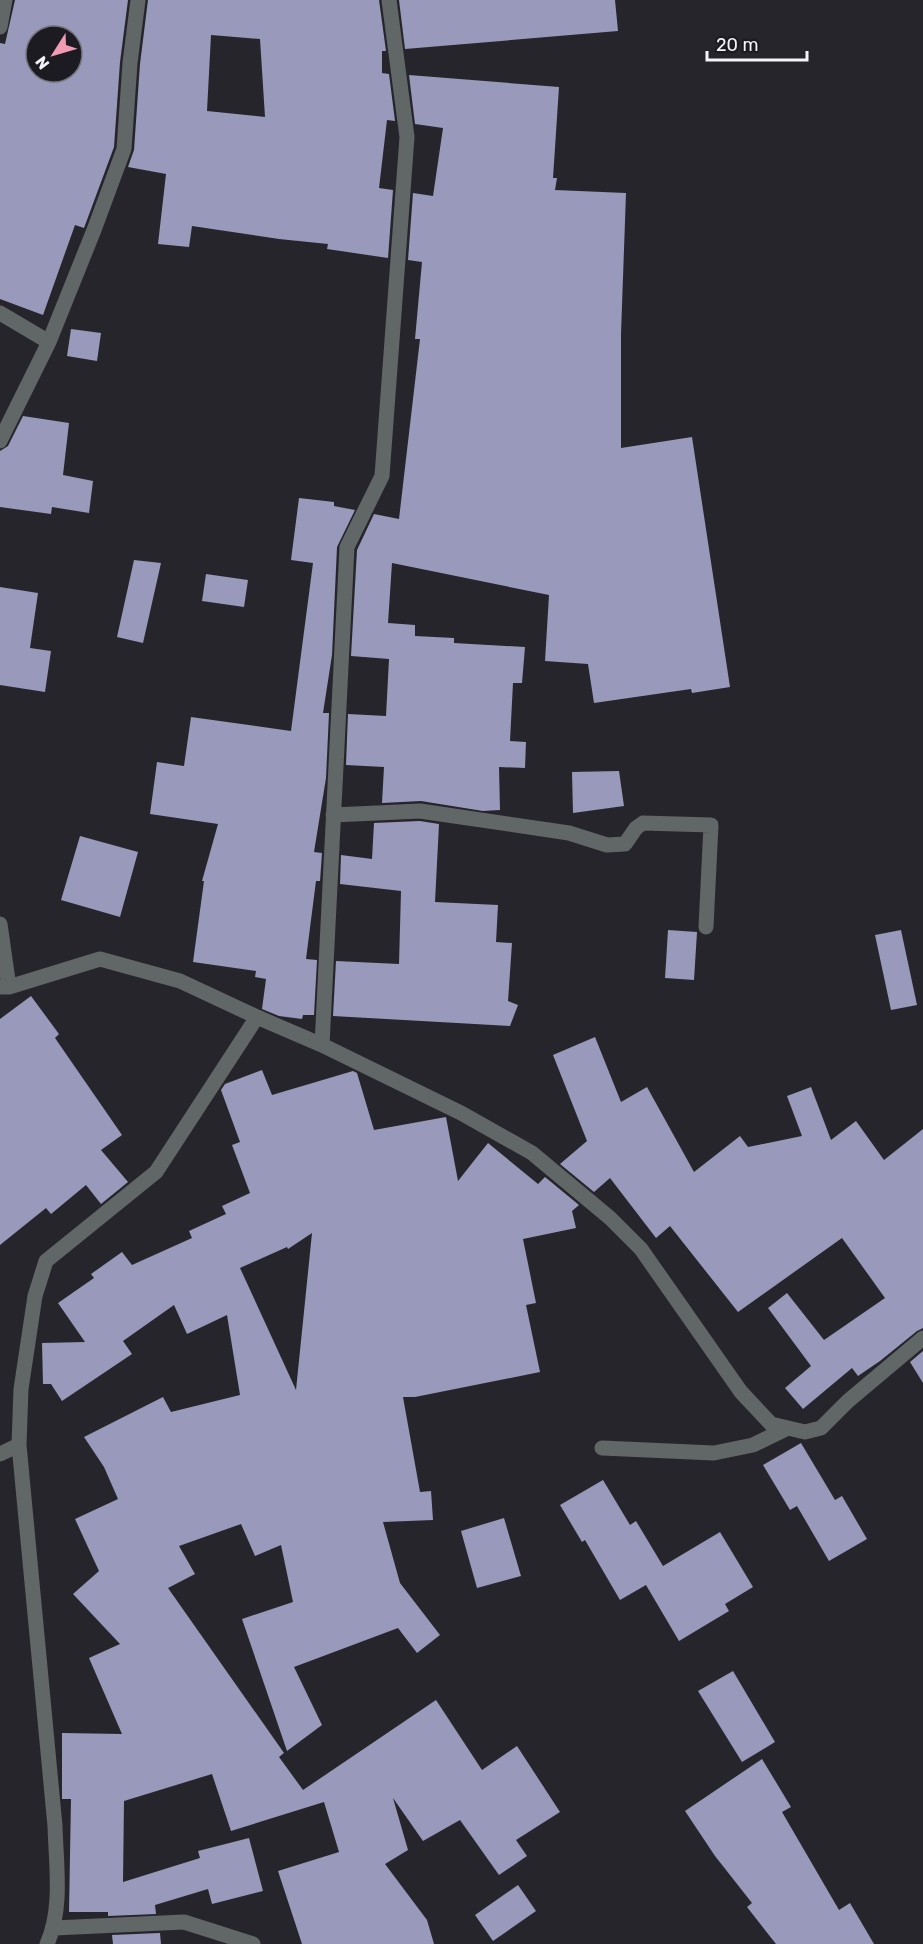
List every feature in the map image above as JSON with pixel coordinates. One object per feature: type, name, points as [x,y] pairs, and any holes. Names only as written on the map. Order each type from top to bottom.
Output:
[{"type":"street","points":[[0,27],[4,0]]},
{"type":"street","points":[[0,441],[49,342],[87,250],[123,149],[138,0]]},
{"type":"street","points":[[322,1045],[347,547],[382,477],[407,137],[389,0]]},
{"type":"street","points":[[0,314],[49,342]]},
{"type":"street","points":[[333,815],[420,811],[569,833],[608,845],[625,844],[636,828],[643,823],[711,825],[706,927]]},
{"type":"street","points":[[0,924],[4,987],[100,959],[180,981],[322,1045],[461,1113],[532,1153],[610,1218],[641,1249],[741,1392],[771,1424],[805,1432],[821,1428],[848,1401],[923,1338]]},
{"type":"street","points":[[47,1944],[54,1928],[57,1878],[55,1826],[19,1445],[21,1389],[35,1296],[46,1261],[156,1172],[257,1017]]},
{"type":"street","points":[[602,1448],[714,1453],[753,1445],[788,1428]]},
{"type":"street","points":[[0,1454],[19,1445]]},
{"type":"street","points":[[54,1928],[184,1922],[253,1944]]},
{"type":"building","points":[[15,0],[128,0],[120,62],[114,147],[84,228],[75,225],[43,315],[0,299],[0,43],[5,44]]},
{"type":"building","points":[[148,0],[379,0],[386,51],[382,51],[382,73],[389,74],[395,121],[387,120],[379,188],[393,190],[388,258],[327,249],[328,244],[192,226],[189,247],[158,244],[166,174],[128,167],[134,150],[140,64]],"holes":[[[211,35],[260,39],[265,117],[207,111]]]},
{"type":"building","points":[[399,0],[615,0],[618,31],[405,49]]},
{"type":"building","points":[[409,75],[559,87],[553,178],[557,178],[555,190],[626,193],[621,334],[621,448],[692,437],[730,687],[692,693],[691,689],[594,703],[588,664],[545,661],[549,595],[392,563],[388,623],[415,625],[415,636],[454,638],[454,643],[525,647],[522,683],[513,683],[510,741],[526,742],[525,768],[499,767],[500,810],[483,811],[421,801],[382,803],[384,767],[346,765],[348,714],[386,716],[389,659],[351,656],[357,550],[374,514],[399,519],[420,339],[415,339],[422,262],[408,260],[413,193],[433,196],[443,128],[415,124]]},
{"type":"building","points":[[71,329],[101,333],[97,361],[67,356]]},
{"type":"building","points":[[23,416],[69,423],[63,475],[93,481],[89,513],[52,507],[51,514],[0,507],[0,451],[8,446]]},
{"type":"building","points":[[299,498],[334,502],[334,506],[355,510],[337,547],[332,655],[323,713],[329,713],[326,778],[314,852],[322,853],[320,881],[316,881],[306,959],[317,960],[314,1015],[303,1015],[302,1019],[279,1016],[262,1009],[266,979],[255,977],[256,971],[193,962],[204,881],[202,881],[218,824],[150,814],[157,762],[184,766],[191,717],[291,731],[313,563],[291,560]]},
{"type":"building","points":[[134,560],[161,563],[143,643],[117,637]]},
{"type":"building","points":[[206,574],[248,580],[244,607],[202,601]]},
{"type":"building","points":[[0,587],[38,593],[30,648],[51,651],[45,692],[0,685]]},
{"type":"building","points":[[619,771],[624,806],[573,813],[572,772]]},
{"type":"building","points":[[420,821],[439,824],[435,902],[498,905],[496,942],[512,943],[508,1001],[518,1005],[510,1026],[333,1016],[336,961],[399,964],[401,891],[340,884],[341,855],[372,859],[374,823]]},
{"type":"building","points":[[80,836],[138,852],[120,917],[61,900]]},
{"type":"building","points":[[668,930],[697,932],[694,980],[665,978]]},
{"type":"building","points":[[901,930],[917,1005],[891,1010],[875,935]]},
{"type":"building","points":[[31,996],[59,1034],[55,1038],[122,1135],[101,1150],[128,1182],[101,1204],[86,1185],[51,1214],[46,1208],[0,1245],[0,1019]]},
{"type":"building","points":[[595,1037],[621,1102],[647,1087],[694,1172],[740,1136],[748,1147],[802,1136],[787,1096],[811,1087],[831,1140],[856,1121],[884,1160],[923,1129],[923,1328],[858,1376],[852,1368],[803,1409],[785,1388],[811,1366],[768,1308],[787,1293],[824,1340],[885,1298],[842,1238],[738,1312],[670,1226],[656,1238],[610,1178],[594,1192],[560,1164],[587,1141],[553,1055]]},
{"type":"building","points":[[262,1070],[272,1095],[353,1071],[357,1073],[374,1130],[446,1117],[458,1181],[488,1143],[538,1184],[545,1177],[579,1205],[572,1211],[576,1228],[523,1239],[536,1303],[526,1305],[540,1372],[415,1397],[403,1397],[420,1492],[431,1491],[433,1520],[383,1522],[400,1583],[440,1635],[417,1653],[398,1628],[294,1667],[322,1725],[287,1751],[242,1619],[293,1602],[281,1545],[255,1556],[241,1524],[179,1546],[195,1574],[168,1588],[284,1753],[279,1757],[303,1790],[436,1700],[482,1770],[517,1746],[560,1812],[516,1840],[527,1856],[499,1875],[460,1820],[423,1841],[393,1798],[408,1850],[385,1864],[427,1920],[434,1944],[302,1944],[278,1871],[339,1852],[324,1802],[231,1831],[212,1774],[124,1801],[123,1882],[200,1858],[198,1851],[249,1838],[263,1891],[212,1904],[208,1889],[155,1905],[156,1914],[108,1916],[108,1912],[69,1912],[71,1799],[62,1799],[62,1733],[122,1734],[89,1658],[120,1644],[73,1594],[99,1571],[75,1519],[118,1499],[104,1467],[84,1437],[163,1397],[171,1412],[240,1395],[227,1315],[187,1334],[174,1305],[123,1341],[132,1354],[62,1401],[51,1384],[43,1384],[42,1343],[85,1342],[58,1303],[94,1278],[91,1274],[122,1252],[132,1265],[192,1238],[189,1231],[226,1214],[222,1206],[250,1193],[232,1145],[240,1142],[221,1090],[225,1084]],"holes":[[[312,1233],[296,1390],[240,1268],[287,1247],[288,1249]]]},
{"type":"building","points":[[923,1351],[923,1383],[910,1362]]},
{"type":"building","points":[[801,1443],[835,1500],[842,1496],[867,1539],[829,1561],[797,1506],[790,1510],[763,1465]]},
{"type":"building","points":[[603,1480],[630,1525],[636,1521],[663,1566],[720,1532],[753,1587],[725,1604],[729,1611],[679,1641],[646,1585],[620,1600],[585,1540],[582,1542],[560,1505]]},
{"type":"building","points":[[504,1518],[521,1576],[477,1588],[461,1531]]},
{"type":"building","points":[[733,1671],[775,1742],[742,1762],[698,1691]]},
{"type":"building","points":[[762,1759],[791,1807],[782,1812],[839,1910],[850,1903],[874,1944],[776,1944],[747,1907],[752,1903],[715,1856],[685,1811]]},
{"type":"building","points":[[518,1885],[536,1911],[493,1941],[475,1915]]},
{"type":"building","points":[[160,1933],[161,1944],[113,1944],[112,1935]]}]
